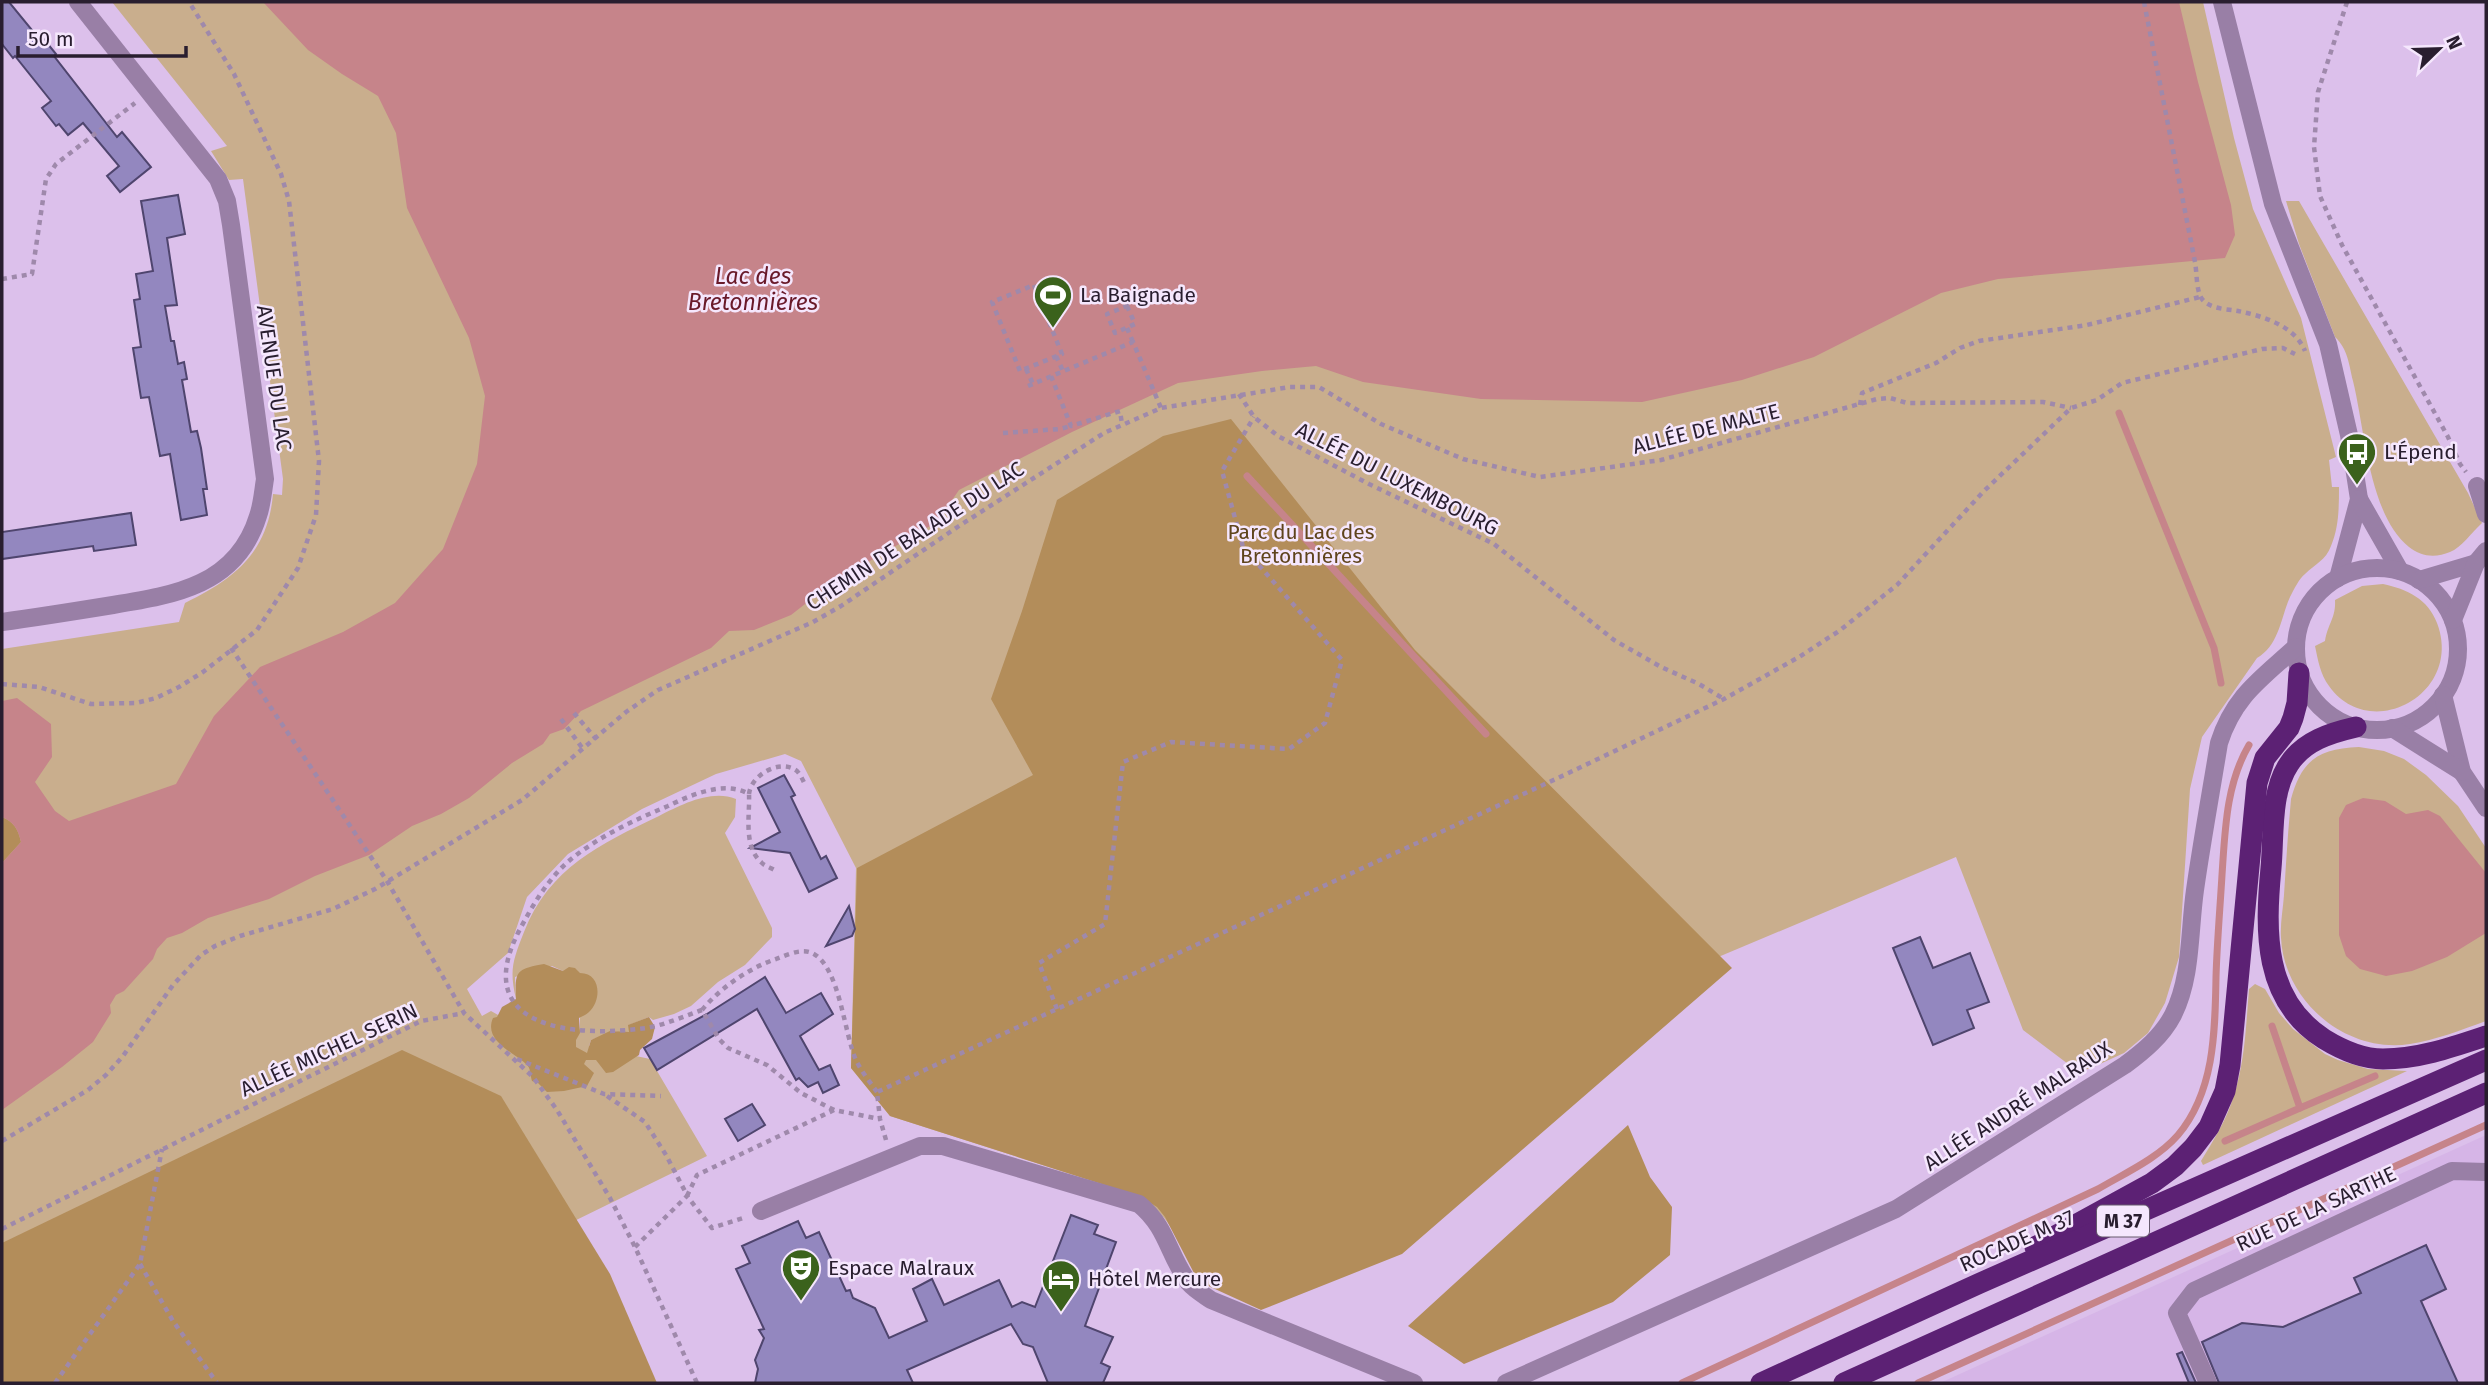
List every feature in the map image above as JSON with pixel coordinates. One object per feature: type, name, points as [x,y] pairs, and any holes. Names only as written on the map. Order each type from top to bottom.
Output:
[{"type":"highway","name":"M 37","points":[[1978,1284],[2061,1231],[2152,1183],[2175,1166],[2209,1128],[2225,1091],[2232,1054],[2258,783],[2265,758],[2289,728],[2297,703],[2300,673]]},
{"type":"highway","points":[[2356,727],[2324,736],[2307,745],[2289,763],[2280,783],[2267,911],[2269,951],[2279,988],[2301,1020],[2318,1035],[2338,1048],[2363,1057],[2399,1058],[2437,1052],[2486,1037]]},
{"type":"highway","name":"ROCADE M 37","points":[[1761,1383],[1978,1284],[2486,1060]]},
{"type":"highway","name":"M 37","points":[[1844,1383],[2486,1093]]},
{"type":"street","name":"AVENUE DU LAC","points":[[2,622],[161,597],[191,589],[214,577],[233,560],[248,539],[259,516],[265,479],[226,201],[218,178],[78,2]]},
{"type":"street","points":[[2222,2],[2273,204],[2328,344],[2349,435],[2358,499],[2338,578]]},
{"type":"street","points":[[2477,486],[2486,514]]},
{"type":"street","points":[[2358,499],[2400,571]]},
{"type":"street","points":[[2420,580],[2481,557]]},
{"type":"street","points":[[2453,621],[2481,557]]},
{"type":"street","points":[[2367,568],[2400,571],[2420,580],[2440,598],[2453,621],[2458,646],[2455,672],[2443,695],[2420,716],[2392,729],[2356,727],[2332,716],[2312,697],[2300,673],[2296,647],[2299,624],[2309,603],[2325,586],[2338,578],[2367,568]]},
{"type":"street","name":"ALLÉE ANDRÉ MALRAUX","points":[[1506,1383],[1896,1209],[2144,1051],[2172,1018],[2186,978],[2194,892],[2219,743],[2225,723],[2246,692],[2296,647]]},
{"type":"street","points":[[2443,695],[2462,772],[2486,808]]},
{"type":"street","points":[[2392,729],[2462,772]]},
{"type":"street","points":[[761,1211],[920,1146],[943,1146],[1139,1204],[1155,1216],[1191,1286],[1212,1300],[1414,1383]]},
{"type":"street","name":"RUE DE LA SARTHE","points":[[2208,1383],[2177,1313],[2194,1291],[2452,1171],[2486,1172]]},
{"type":"path","points":[[2144,2],[2196,262],[2200,297],[2209,305],[2249,313],[2293,332],[2301,340],[2305,351]]},
{"type":"path","points":[[2347,2],[2318,92],[2314,147],[2320,196],[2342,245],[2448,437],[2460,464],[2477,486]]},
{"type":"path","points":[[2,279],[32,274],[46,178],[56,164],[150,91]]},
{"type":"path","points":[[1034,285],[1062,354],[1056,356],[1020,371],[992,302],[1034,285]]},
{"type":"path","points":[[1860,405],[1862,393],[1936,363],[1960,348],[1979,341],[2087,325],[2200,297]]},
{"type":"path","points":[[1127,306],[1135,324],[1127,328],[1115,332],[1107,314],[1127,306]]},
{"type":"path","points":[[1127,328],[1161,408]]},
{"type":"path","points":[[1026,369],[1031,385],[1133,342]]},
{"type":"path","points":[[877,1092],[1724,699],[1798,657],[1839,631],[1897,585],[1984,491],[2071,408],[2097,400],[2122,383],[2262,349],[2283,348],[2295,354]]},
{"type":"path","points":[[1056,356],[1063,372]]},
{"type":"path","points":[[1051,376],[1071,426]]},
{"type":"path","name":"ALLÉE DE MALTE","points":[[1239,394],[1290,387],[1319,387],[1381,424],[1463,459],[1540,477],[1661,460],[1877,399],[1890,398],[1907,403],[2043,402],[2071,408]]},
{"type":"path","name":"CHEMIN DE BALADE DU LAC","points":[[2,1141],[88,1090],[106,1075],[124,1056],[173,985],[201,955],[215,946],[333,909],[387,881],[522,800],[626,712],[658,691],[813,622],[841,606],[1104,433],[1161,408],[1239,394]]},
{"type":"path","name":"ALLÉE DU LUXEMBOURG","points":[[1239,394],[1254,417],[1278,436],[1494,544],[1614,640],[1724,699]]},
{"type":"path","points":[[1003,433],[1060,429],[1120,411],[1122,424]]},
{"type":"path","points":[[1058,1009],[1039,963],[1105,924],[1123,762],[1171,742],[1289,749],[1325,723],[1342,660],[1243,547],[1222,471],[1254,417]]},
{"type":"path","points":[[231,648],[387,881],[464,1013],[533,1077],[557,1110],[610,1198],[697,1383]]},
{"type":"path","points":[[574,713],[596,739]]},
{"type":"path","points":[[561,719],[583,750]]},
{"type":"path","points":[[776,871],[760,862],[753,849],[749,833],[750,786],[758,776],[788,766],[799,772],[806,786]]},
{"type":"path","points":[[749,794],[730,788],[684,799],[648,814],[584,849],[551,879],[535,901],[516,937],[506,978],[511,999],[522,1014],[538,1023],[597,1030],[644,1028],[702,1010],[712,998],[759,964],[799,951],[813,953],[825,965],[836,988],[857,1062],[877,1092],[880,1119],[892,1158]]},
{"type":"path","points":[[702,1010],[719,1039],[728,1048],[766,1065],[801,1093],[834,1111],[880,1119]]},
{"type":"path","name":"ALLÉE MICHEL SERIN","points":[[2,1228],[421,1021],[464,1013]]},
{"type":"path","points":[[513,1057],[604,1094],[645,1122],[687,1196],[712,1228],[761,1211]]},
{"type":"path","points":[[604,1094],[661,1096]]},
{"type":"path","points":[[635,1247],[687,1196],[697,1175],[834,1111]]},
{"type":"path","points":[[55,1383],[139,1264],[162,1148]]},
{"type":"path","points":[[139,1264],[173,1321],[217,1383]]},
{"type":"shaded area","points":[[2486,1135],[2486,1383],[1940,1383]]},
{"type":"green space","name":"Parc du Lac des Bretonnières","points":[[112,2],[2203,2],[2253,209],[2301,318],[2336,457],[2329,460],[2332,487],[2339,487],[2336,532],[2326,555],[2303,576],[2295,588],[2275,639],[2257,658],[2202,737],[2190,789],[2179,957],[2165,1003],[2148,1033],[2124,1053],[2089,1069],[2076,1070],[2023,1030],[1956,857],[1210,1171],[1180,1245],[1164,1217],[1139,1196],[890,1116],[851,1068],[856,868],[801,761],[785,754],[716,774],[642,809],[568,854],[527,897],[508,953],[467,989],[482,1016],[491,1011],[530,1033],[576,1039],[580,1028],[580,973],[563,971],[552,966],[515,977],[516,999],[513,980],[515,958],[524,932],[547,891],[579,860],[597,848],[677,807],[706,797],[726,796],[736,799],[735,817],[725,833],[772,928],[772,937],[745,965],[718,982],[691,1006],[653,1020],[649,1017],[629,1025],[629,1032],[615,1031],[591,1040],[589,1046],[650,1059],[707,1156],[564,1226],[2,1383],[2,649],[179,622],[185,603],[219,584],[246,561],[264,532],[273,494],[282,495],[283,479],[243,179],[229,180],[211,151],[227,146]]},
{"type":"green space","points":[[2286,201],[2299,201],[2468,493],[2482,523],[2450,552],[2429,556],[2418,553],[2396,533],[2385,514],[2370,470],[2347,358],[2335,337],[2299,244]]},
{"type":"green space","points":[[1231,419],[1415,650],[1732,968],[1402,1254],[1261,1310],[1204,1284],[1195,1275],[1165,1217],[1157,1207],[1139,1196],[890,1116],[851,1068],[857,868],[1033,775],[991,699],[1057,500],[1163,436]]},
{"type":"green space","points":[[2383,584],[2416,596],[2428,607],[2437,623],[2442,648],[2437,671],[2426,689],[2408,703],[2388,710],[2367,711],[2347,703],[2329,686],[2321,672],[2315,646],[2325,641],[2335,600],[2362,586]]},
{"type":"green space","points":[[2359,747],[2384,751],[2404,759],[2426,775],[2458,806],[2486,848],[2486,1021],[2410,1044],[2386,1045],[2363,1041],[2323,1018],[2306,1002],[2293,983],[2281,938],[2291,799],[2301,774],[2314,759],[2333,750]]},
{"type":"green space","points":[[2,817],[15,826],[21,842],[2,863]]},
{"type":"green space","points":[[544,964],[563,971],[569,967],[575,968],[596,982],[596,1001],[589,1012],[579,1018],[580,1033],[576,1047],[587,1053],[591,1040],[610,1031],[629,1032],[628,1025],[649,1017],[655,1027],[652,1039],[640,1050],[639,1055],[613,1072],[606,1073],[596,1060],[586,1060],[584,1064],[594,1073],[587,1086],[547,1092],[532,1081],[528,1067],[496,1040],[491,1026],[493,1018],[497,1017],[502,1007],[516,999],[519,973]]},
{"type":"green space","points":[[2255,984],[2265,989],[2279,1013],[2293,1029],[2325,1054],[2368,1069],[2407,1071],[2203,1165],[2201,1161],[2223,1123],[2237,1085],[2249,989]]},
{"type":"green space","points":[[402,1050],[501,1096],[610,1274],[657,1383],[2,1383],[2,1243]]},
{"type":"green space","points":[[1628,1125],[1650,1177],[1672,1207],[1670,1255],[1613,1302],[1464,1364],[1408,1326]]},
{"type":"water","name":"Lac des Bretonnières","points":[[263,2],[2179,2],[2231,205],[2235,235],[2225,258],[1998,279],[1941,293],[1814,357],[1742,380],[1642,402],[1481,399],[1363,382],[1316,366],[1178,383],[1072,432],[959,490],[937,522],[832,583],[791,615],[754,630],[729,631],[711,648],[581,711],[564,729],[550,734],[543,744],[512,763],[469,798],[412,826],[369,855],[315,876],[269,899],[208,918],[167,938],[157,949],[153,959],[124,991],[116,995],[110,1005],[111,1013],[93,1042],[2,1110],[2,863],[21,842],[15,826],[2,817],[2,701],[17,698],[51,724],[52,757],[35,782],[55,811],[69,821],[176,784],[214,716],[260,667],[343,632],[395,603],[443,549],[477,464],[485,396],[469,338],[407,208],[396,133],[378,96],[308,50]]},
{"type":"water","points":[[2363,798],[2385,801],[2406,814],[2428,810],[2440,816],[2486,873],[2486,933],[2447,957],[2412,971],[2386,976],[2360,969],[2346,956],[2339,935],[2339,818],[2346,805]]},
{"type":"building","points":[[2,2],[9,2],[40,40],[43,38],[117,137],[122,132],[151,167],[120,192],[107,176],[119,166],[83,123],[68,135],[59,124],[56,126],[42,108],[51,101],[2,44]]},
{"type":"building","points":[[178,195],[185,234],[167,238],[177,305],[165,306],[178,364],[184,362],[187,379],[182,380],[191,432],[197,431],[207,489],[203,489],[207,515],[181,520],[170,454],[160,456],[149,397],[141,398],[133,348],[141,347],[134,300],[140,299],[136,274],[153,271],[141,201]]},
{"type":"building","points":[[131,513],[136,545],[94,551],[93,546],[2,559],[2,532]]},
{"type":"building","points":[[784,775],[795,795],[791,797],[821,859],[826,856],[837,878],[809,892],[790,853],[750,848],[780,832],[758,788]]},
{"type":"building","points":[[849,906],[855,929],[852,936],[826,946]]},
{"type":"building","points":[[1920,937],[1933,968],[1970,953],[1989,1002],[1967,1010],[1974,1028],[1933,1045],[1893,948]]},
{"type":"building","points":[[765,977],[786,1013],[821,993],[833,1014],[800,1036],[819,1070],[830,1065],[839,1085],[823,1093],[818,1082],[808,1087],[799,1078],[796,1080],[757,1009],[657,1070],[644,1048],[707,1014]]},
{"type":"building","points":[[752,1104],[765,1125],[738,1141],[725,1119]]},
{"type":"building","name":"Espace Malraux","points":[[1071,1215],[1098,1225],[1094,1234],[1116,1242],[1085,1326],[1113,1337],[1101,1363],[1110,1367],[1103,1383],[1048,1383],[1033,1347],[1023,1344],[1011,1324],[907,1370],[913,1383],[755,1383],[758,1369],[755,1360],[764,1338],[759,1330],[764,1329],[736,1269],[750,1263],[742,1246],[798,1221],[806,1238],[819,1232],[846,1291],[850,1290],[853,1298],[875,1308],[889,1338],[927,1321],[913,1289],[932,1279],[944,1305],[999,1280],[1012,1307],[1022,1302],[1035,1307]]},
{"type":"building","points":[[2426,1245],[2446,1289],[2421,1301],[2458,1383],[2219,1383],[2202,1342],[2242,1323],[2283,1327],[2361,1293],[2354,1278]]},
{"type":"building","points":[[2182,1352],[2196,1383],[2189,1383],[2177,1354]]},
{"type":"waterway","points":[[2119,413],[2214,648],[2221,683]]},
{"type":"waterway","points":[[1247,476],[1486,734]]},
{"type":"waterway","points":[[1682,1383],[2098,1189],[2151,1158],[2178,1135],[2199,1099],[2210,1059],[2215,1018],[2226,825],[2231,792],[2241,760],[2249,745]]},
{"type":"waterway","points":[[2225,1141],[2300,1108],[2272,1026]]},
{"type":"waterway","points":[[2300,1108],[2375,1076]]},
{"type":"waterway","points":[[1918,1383],[2486,1125]]},
{"type":"place","name":"La Baignade","points":[[1053,329]]},
{"type":"place","name":"L'Épend","points":[[2357,486]]},
{"type":"place","name":"Espace Malraux","points":[[801,1302]]},
{"type":"place","name":"Hôtel Mercure","points":[[1061,1313]]}]
